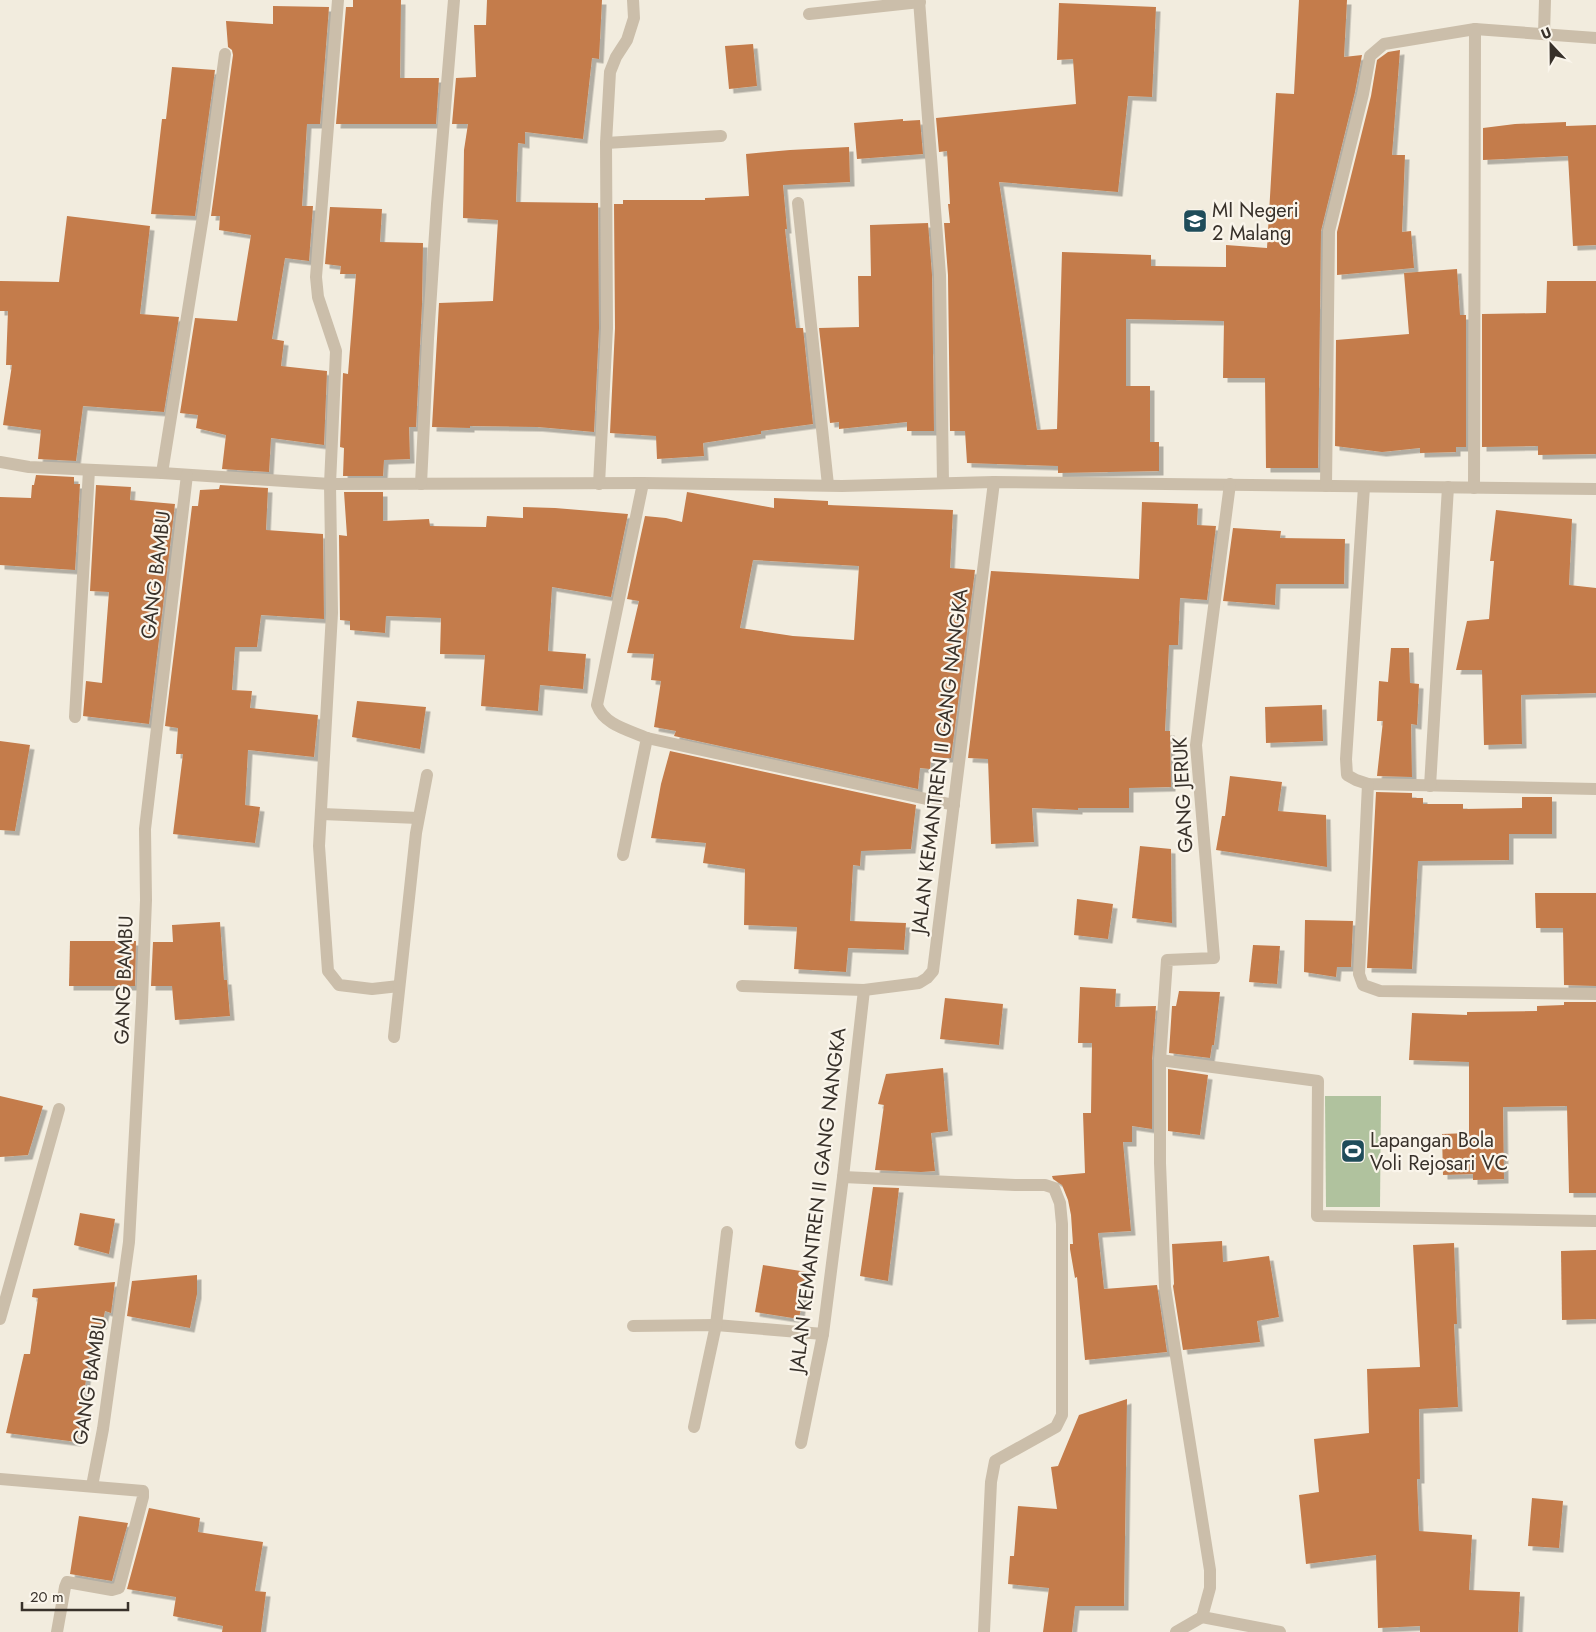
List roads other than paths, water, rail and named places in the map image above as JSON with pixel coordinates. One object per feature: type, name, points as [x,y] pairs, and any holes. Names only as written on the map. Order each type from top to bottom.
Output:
[{"type":"street","points":[[338,0],[316,277],[318,297],[336,351],[330,484],[332,613],[322,777],[320,846],[328,971],[339,985],[372,989],[399,986]]},
{"type":"street","points":[[421,484],[434,242],[454,0]]},
{"type":"street","points":[[599,484],[607,328],[606,143],[610,72],[616,57],[627,40],[634,18],[633,0]]},
{"type":"street","points":[[1544,34],[1545,0]]},
{"type":"street","points":[[809,14],[919,1],[940,275],[943,484]]},
{"type":"street","points":[[1474,488],[1476,29]]},
{"type":"street","points":[[1326,486],[1329,231],[1363,94],[1370,56],[1384,44],[1476,29],[1596,38]]},
{"type":"street","points":[[162,473],[204,210],[226,54]]},
{"type":"street","points":[[606,143],[721,136]]},
{"type":"street","points":[[798,203],[828,486]]},
{"type":"street","points":[[0,462],[29,467],[162,473],[330,484],[643,483],[828,486],[994,482],[1596,489]]},
{"type":"street","points":[[75,717],[89,470]]},
{"type":"street","name":"GANG BAMBU","points":[[92,1486],[103,1429],[129,1242],[146,900],[145,829],[187,475]]},
{"type":"street","name":"JALAN KEMANTREN II GANG NANGKA","points":[[742,986],[864,990],[919,983],[933,971],[994,482]]},
{"type":"street","points":[[643,483],[597,705],[600,714],[606,720],[647,738],[954,806]]},
{"type":"street","name":"GANG JERUK","points":[[1160,1060],[1167,960],[1214,958],[1196,745],[1230,484]]},
{"type":"street","points":[[1364,487],[1346,759],[1347,774],[1356,780],[1368,784],[1596,789]]},
{"type":"street","points":[[1430,786],[1448,487]]},
{"type":"street","points":[[623,854],[647,738]]},
{"type":"street","points":[[394,1037],[418,818],[427,775]]},
{"type":"street","points":[[1368,784],[1359,974],[1363,986],[1380,991],[1596,994]]},
{"type":"street","points":[[322,814],[418,818]]},
{"type":"street","name":"JALAN KEMANTREN II GANG NANGKA","points":[[801,1443],[823,1334],[864,990]]},
{"type":"street","points":[[1202,1617],[1210,1588],[1210,1570],[1165,1287],[1160,1163],[1160,1060],[1318,1081],[1318,1216],[1596,1221]]},
{"type":"street","points":[[0,1319],[59,1109]]},
{"type":"street","points":[[843,1177],[1014,1185],[1045,1184],[1054,1188],[1060,1203],[1062,1224],[1062,1416],[1056,1427],[995,1461],[992,1482],[984,1632]]},
{"type":"street","points":[[694,1427],[716,1325],[727,1232]]},
{"type":"street","points":[[633,1326],[716,1325],[823,1334]]},
{"type":"street","points":[[0,1479],[142,1490],[143,1496],[119,1588],[112,1590],[67,1582],[57,1632]]},
{"type":"street","points":[[1176,1632],[1202,1617],[1280,1632]]},
{"type":"place","name":"MI Negeri 2 Malang","points":[[1195,221]]},
{"type":"place","name":"Lapangan Bola Voli Rejosari VC","points":[[1353,1151]]}]
